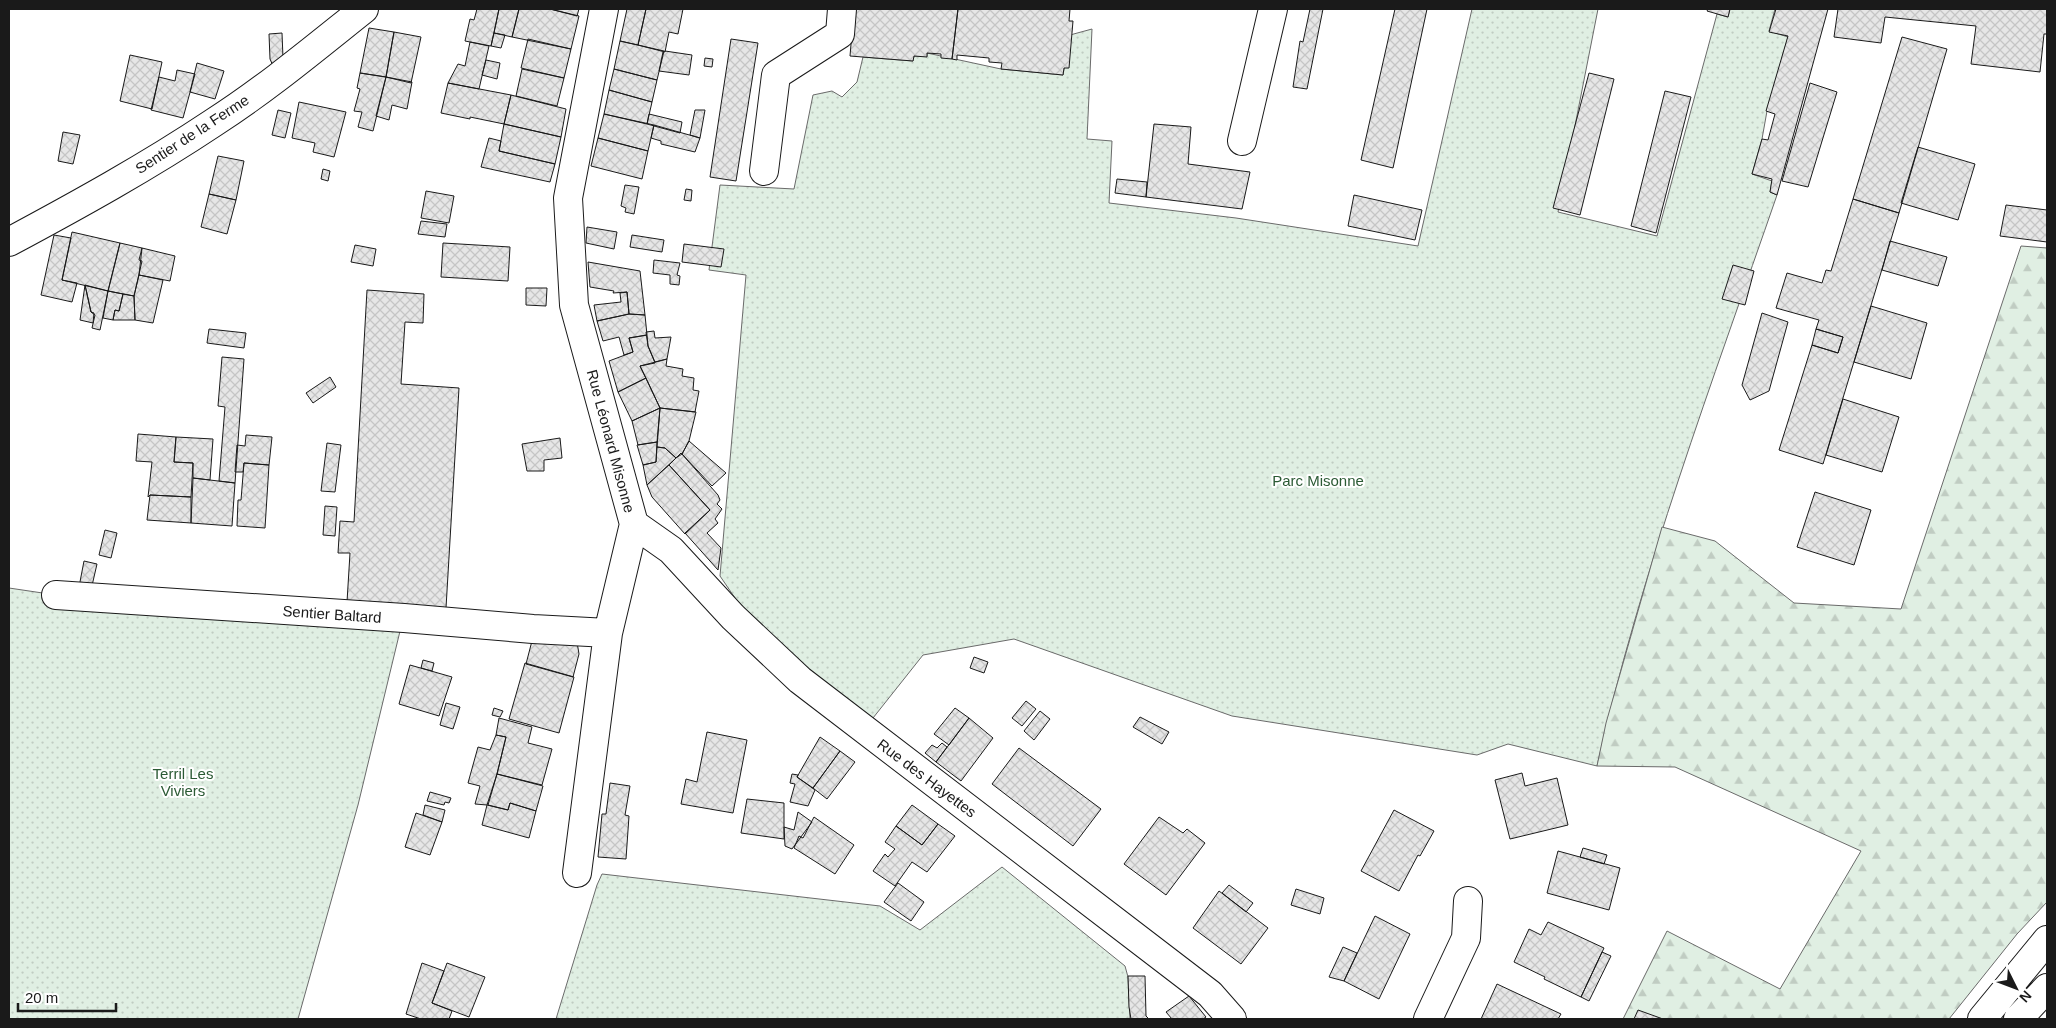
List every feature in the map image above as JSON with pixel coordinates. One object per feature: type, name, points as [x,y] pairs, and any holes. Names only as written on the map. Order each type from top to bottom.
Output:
[{"type":"main road","name":"Sentier de la Ferme","points":[[9,242],[112,186],[214,123],[306,56],[364,9]]},
{"type":"main road","name":"Rue Léonard Misonne","points":[[577,874],[608,633],[634,524],[574,305],[568,198],[604,9]]},
{"type":"main road","points":[[764,171],[776,75],[840,34],[842,9]]},
{"type":"main road","points":[[1242,141],[1273,9]]},
{"type":"main road","name":"Rue des Hayettes","points":[[634,524],[672,550],[733,617],[800,680],[1210,994],[1232,1019]]},
{"type":"main road","name":"Sentier Baltard","points":[[56,595],[608,633]]},
{"type":"main road","points":[[1428,1019],[1466,938],[1468,901]]},
{"type":"main road","points":[[1982,1019],[2047,940]]},
{"type":"main road","points":[[2018,1019],[2047,988]]},
{"type":"green space","name":"Parc Misonne","points":[[1472,9],[1598,9],[1558,212],[1657,236],[1717,14],[1728,17],[1730,9],[1775,9],[1769,31],[1788,37],[1767,111],[1762,139],[1752,174],[1772,181],[1770,192],[1777,195],[1656,549],[1615,693],[1597,766],[1508,744],[1477,755],[1232,716],[1014,639],[923,655],[873,718],[861,717],[748,617],[720,576],[746,275],[709,270],[720,185],[794,189],[813,95],[832,91],[842,97],[857,82],[863,57],[913,61],[914,56],[927,56],[927,53],[1001,69],[1063,75],[1070,35],[1092,29],[1087,139],[1112,141],[1109,203],[1236,218],[1418,246]]},
{"type":"green space","points":[[2021,246],[2047,248],[2047,902],[2017,934],[1949,1019],[1623,1019],[1667,931],[1780,989],[1861,851],[1675,767],[1597,766],[1606,723],[1662,527],[1715,541],[1794,603],[1901,609]]},
{"type":"green space","name":"Terril Les Viviers","points":[[9,588],[56,595],[401,627],[358,805],[298,1019],[9,1019]]},
{"type":"green space","points":[[1002,867],[1125,966],[1128,977],[1130,1019],[556,1019],[602,874],[880,906],[920,930]]},
{"type":"building","points":[[477,9],[499,9],[491,46],[465,41],[470,19],[474,20]]},
{"type":"building","points":[[499,9],[519,9],[512,37],[494,33]]},
{"type":"building","points":[[519,9],[550,9],[579,16],[571,49],[512,37]]},
{"type":"building","points":[[550,9],[579,9],[577,16]]},
{"type":"building","points":[[627,9],[646,9],[638,45],[620,41]]},
{"type":"building","points":[[646,9],[683,9],[678,34],[669,32],[665,52],[638,45]]},
{"type":"building","points":[[854,9],[958,9],[952,59],[941,58],[941,54],[927,53],[927,57],[914,56],[913,61],[850,56]]},
{"type":"building","points":[[958,9],[1070,9],[1069,21],[1073,21],[1069,68],[1064,68],[1063,75],[1001,69],[1002,63],[989,62],[989,58],[957,55],[957,60],[952,59]]},
{"type":"building","points":[[1310,9],[1323,9],[1307,89],[1293,87],[1300,41],[1303,42]]},
{"type":"building","points":[[1395,9],[1427,9],[1393,168],[1361,160]]},
{"type":"building","points":[[1708,9],[1730,9],[1728,17],[1707,11]]},
{"type":"building","points":[[1776,9],[1828,9],[1777,195],[1770,192],[1772,179],[1752,174],[1762,139],[1768,140],[1775,114],[1766,111],[1788,36],[1769,32]]},
{"type":"building","points":[[1838,9],[2047,9],[2047,34],[2044,34],[2040,72],[1971,64],[1976,26],[1885,17],[1881,43],[1834,37]]},
{"type":"building","points":[[369,28],[394,32],[386,77],[360,73]]},
{"type":"building","points":[[394,32],[421,37],[411,83],[386,77]]},
{"type":"building","points":[[282,33],[283,58],[273,66],[270,59],[269,34]]},
{"type":"building","points":[[494,33],[505,35],[501,48],[491,46]]},
{"type":"building","points":[[1902,37],[1947,49],[1899,213],[1853,199]]},
{"type":"building","points":[[528,39],[571,49],[564,78],[521,68]]},
{"type":"building","points":[[731,39],[758,43],[736,181],[710,177]]},
{"type":"building","points":[[620,41],[664,51],[657,80],[614,69]]},
{"type":"building","points":[[470,42],[489,46],[479,89],[448,83],[458,64],[465,66]]},
{"type":"building","points":[[663,52],[692,55],[689,75],[659,71]]},
{"type":"building","points":[[130,55],[162,62],[152,109],[120,101]]},
{"type":"building","points":[[705,58],[713,59],[712,67],[704,66]]},
{"type":"building","points":[[486,60],[500,63],[497,79],[482,75]]},
{"type":"building","points":[[197,63],[224,71],[215,99],[190,92]]},
{"type":"building","points":[[522,69],[564,78],[557,106],[516,96]]},
{"type":"building","points":[[614,69],[657,80],[652,102],[609,90]]},
{"type":"building","points":[[177,70],[195,74],[183,118],[151,110],[159,77],[175,81]]},
{"type":"building","points":[[360,73],[386,77],[373,131],[358,127],[362,112],[354,111],[360,89],[357,88]]},
{"type":"building","points":[[1589,73],[1614,79],[1580,215],[1553,208]]},
{"type":"building","points":[[386,77],[412,82],[407,109],[392,105],[389,120],[376,116]]},
{"type":"building","points":[[448,83],[511,95],[504,124],[441,113]]},
{"type":"building","points":[[1810,83],[1837,92],[1808,187],[1782,181]]},
{"type":"building","points":[[609,90],[652,102],[647,124],[604,114]]},
{"type":"building","points":[[1665,91],[1691,97],[1656,233],[1631,226]]},
{"type":"building","points":[[511,95],[566,109],[561,137],[504,124]]},
{"type":"building","points":[[299,102],[346,112],[334,157],[313,152],[315,143],[292,138]]},
{"type":"building","points":[[278,110],[291,113],[285,138],[272,135]]},
{"type":"building","points":[[695,110],[705,110],[700,138],[690,135]]},
{"type":"building","points":[[604,114],[654,125],[648,151],[598,138]]},
{"type":"building","points":[[649,114],[682,122],[680,133],[647,124]]},
{"type":"building","points":[[504,124],[561,137],[555,164],[499,151]]},
{"type":"building","points":[[1154,124],[1191,127],[1188,164],[1250,172],[1242,209],[1146,197]]},
{"type":"building","points":[[654,125],[700,138],[695,152],[661,144],[661,141],[651,138]]},
{"type":"building","points":[[63,132],[80,135],[73,164],[58,161]]},
{"type":"building","points":[[489,138],[501,141],[499,151],[555,164],[550,182],[481,167]]},
{"type":"building","points":[[598,138],[648,151],[642,179],[591,166]]},
{"type":"building","points":[[1918,147],[1975,164],[1958,220],[1901,203]]},
{"type":"building","points":[[218,156],[244,161],[236,200],[209,194]]},
{"type":"building","points":[[323,169],[330,171],[328,181],[321,179]]},
{"type":"building","points":[[1117,179],[1147,182],[1146,197],[1115,193]]},
{"type":"building","points":[[625,185],[639,187],[634,214],[625,212],[626,208],[621,206]]},
{"type":"building","points":[[686,189],[692,190],[691,201],[684,200]]},
{"type":"building","points":[[426,191],[454,196],[449,223],[421,218]]},
{"type":"building","points":[[209,194],[236,200],[227,234],[201,227]]},
{"type":"building","points":[[1354,195],[1422,210],[1415,240],[1348,226]]},
{"type":"building","points":[[1853,199],[1899,213],[1823,464],[1779,450],[1812,345],[1838,353],[1843,337],[1816,329],[1819,320],[1776,308],[1787,273],[1822,283],[1826,270],[1831,271]]},
{"type":"building","points":[[2006,205],[2047,210],[2047,242],[2000,236]]},
{"type":"building","points":[[421,221],[447,224],[445,237],[418,234]]},
{"type":"building","points":[[587,227],[617,232],[614,249],[586,243]]},
{"type":"building","points":[[72,232],[120,243],[108,291],[62,280]]},
{"type":"building","points":[[54,235],[71,238],[62,280],[77,283],[72,302],[41,295]]},
{"type":"building","points":[[632,235],[664,240],[662,252],[630,247]]},
{"type":"building","points":[[1890,241],[1947,257],[1938,286],[1882,270]]},
{"type":"building","points":[[120,243],[142,248],[139,260],[142,261],[134,296],[108,291]]},
{"type":"building","points":[[443,243],[510,247],[508,281],[441,277]]},
{"type":"building","points":[[684,244],[724,249],[721,267],[682,262]]},
{"type":"building","points":[[355,245],[376,249],[373,266],[351,262]]},
{"type":"building","points":[[142,248],[175,256],[170,281],[139,275]]},
{"type":"building","points":[[654,260],[680,263],[677,275],[680,276],[679,285],[670,284],[670,275],[653,273]]},
{"type":"building","points":[[588,262],[640,271],[645,315],[629,314],[627,292],[613,293],[614,291],[590,287]]},
{"type":"building","points":[[1733,265],[1754,271],[1745,305],[1722,299]]},
{"type":"building","points":[[139,275],[163,280],[153,323],[135,320],[134,296]]},
{"type":"building","points":[[85,285],[108,291],[100,330],[92,328],[95,315],[91,312]]},
{"type":"building","points":[[85,285],[91,312],[94,313],[93,323],[80,320]]},
{"type":"building","points":[[526,288],[547,288],[546,306],[526,305]]},
{"type":"building","points":[[367,290],[424,294],[423,323],[405,322],[401,384],[459,388],[446,608],[347,602],[350,553],[338,553],[340,521],[354,522]]},
{"type":"building","points":[[108,291],[123,294],[119,311],[115,310],[113,320],[103,318]]},
{"type":"building","points":[[627,292],[629,314],[597,321],[594,305],[621,302],[620,293]]},
{"type":"building","points":[[123,294],[134,296],[135,320],[113,320],[115,310],[119,311]]},
{"type":"building","points":[[1871,306],[1927,323],[1911,379],[1854,362]]},
{"type":"building","points":[[1762,313],[1788,322],[1769,391],[1750,400],[1742,385]]},
{"type":"building","points":[[629,314],[645,315],[647,335],[629,338],[633,352],[624,355],[619,337],[603,341],[597,321]]},
{"type":"building","points":[[209,329],[246,333],[244,348],[207,343]]},
{"type":"building","points":[[1816,329],[1843,337],[1838,353],[1812,345]]},
{"type":"building","points":[[654,331],[655,338],[671,337],[667,359],[655,362],[648,346],[646,332]]},
{"type":"building","points":[[647,335],[648,346],[655,363],[640,366],[646,378],[618,392],[609,361],[633,352],[629,338]]},
{"type":"building","points":[[222,357],[244,359],[235,483],[219,481],[225,407],[218,406]]},
{"type":"building","points":[[667,359],[666,366],[683,369],[682,376],[694,378],[693,390],[699,391],[695,412],[660,408],[640,366]]},
{"type":"building","points":[[330,377],[336,387],[313,403],[306,393]]},
{"type":"building","points":[[646,378],[660,408],[632,421],[618,392]]},
{"type":"building","points":[[1843,399],[1899,417],[1882,472],[1826,455]]},
{"type":"building","points":[[660,408],[657,442],[638,445],[632,421]]},
{"type":"building","points":[[660,408],[696,412],[689,441],[682,454],[676,458],[665,448],[657,447]]},
{"type":"building","points":[[138,434],[176,437],[174,462],[193,463],[191,497],[150,495],[148,497],[152,462],[136,461]]},
{"type":"building","points":[[246,435],[272,437],[269,465],[244,463],[243,472],[235,472],[237,445],[245,446]]},
{"type":"building","points":[[176,437],[213,439],[210,480],[193,478],[193,463],[174,462]]},
{"type":"building","points":[[560,438],[562,458],[544,460],[544,471],[527,471],[522,444]]},
{"type":"building","points":[[689,441],[726,473],[712,486],[682,454]]},
{"type":"building","points":[[657,442],[656,462],[643,465],[637,445]]},
{"type":"building","points":[[327,443],[341,445],[335,492],[321,491]]},
{"type":"building","points":[[657,447],[665,448],[676,458],[647,485],[643,465],[656,462]]},
{"type":"building","points":[[681,453],[718,495],[720,500],[717,504],[722,509],[715,519],[718,523],[707,533],[721,548],[718,570],[685,533],[710,510],[669,465]]},
{"type":"building","points":[[244,463],[269,465],[265,528],[237,526],[238,500],[241,500]]},
{"type":"building","points":[[669,465],[710,510],[685,534],[652,497],[647,485]]},
{"type":"building","points":[[193,478],[235,483],[232,526],[191,523]]},
{"type":"building","points":[[1815,492],[1871,510],[1854,565],[1797,547]]},
{"type":"building","points":[[150,495],[191,497],[191,523],[147,520]]},
{"type":"building","points":[[325,506],[337,507],[335,536],[323,535]]},
{"type":"building","points":[[105,530],[117,533],[111,558],[99,555]]},
{"type":"building","points":[[84,561],[97,564],[91,590],[79,587]]},
{"type":"building","points":[[533,637],[577,642],[579,654],[573,677],[526,664]]},
{"type":"building","points":[[974,657],[988,662],[984,673],[970,668]]},
{"type":"building","points":[[423,660],[434,663],[432,671],[421,668]]},
{"type":"building","points":[[525,663],[574,677],[559,733],[509,719]]},
{"type":"building","points":[[410,665],[452,677],[439,716],[399,704]]},
{"type":"building","points":[[1026,701],[1036,709],[1022,726],[1012,718]]},
{"type":"building","points":[[446,703],[460,707],[453,729],[440,725]]},
{"type":"building","points":[[494,708],[503,711],[500,717],[492,715]]},
{"type":"building","points":[[955,708],[969,718],[949,745],[934,734]]},
{"type":"building","points":[[1040,711],[1050,719],[1034,740],[1024,731]]},
{"type":"building","points":[[1140,717],[1169,732],[1162,744],[1133,727]]},
{"type":"building","points":[[499,718],[532,727],[528,743],[552,749],[542,785],[497,774],[506,737],[496,735]]},
{"type":"building","points":[[969,718],[993,738],[961,781],[936,762]]},
{"type":"building","points":[[707,732],[747,740],[733,813],[681,804],[686,779],[697,782]]},
{"type":"building","points":[[496,735],[506,737],[497,774],[487,805],[475,804],[480,786],[468,783],[478,747],[490,750]]},
{"type":"building","points":[[820,737],[840,751],[813,788],[797,777]]},
{"type":"building","points":[[942,743],[947,747],[936,762],[925,753],[932,745],[937,748]]},
{"type":"building","points":[[1019,748],[1101,809],[1073,846],[992,784]]},
{"type":"building","points":[[840,751],[855,762],[827,799],[813,788]]},
{"type":"building","points":[[1522,773],[1525,786],[1557,778],[1568,825],[1510,839],[1495,780]]},
{"type":"building","points":[[497,774],[543,786],[536,811],[510,803],[508,810],[488,805]]},
{"type":"building","points":[[792,774],[798,775],[797,777],[815,790],[808,806],[790,802],[795,784],[790,783]]},
{"type":"building","points":[[610,783],[630,786],[625,815],[629,816],[626,859],[598,857],[602,814],[606,814]]},
{"type":"building","points":[[430,792],[451,798],[449,803],[445,802],[444,805],[427,801]]},
{"type":"building","points":[[747,799],[784,803],[784,839],[741,833]]},
{"type":"building","points":[[510,803],[536,811],[529,838],[482,825],[487,805],[508,810]]},
{"type":"building","points":[[425,805],[445,810],[442,822],[423,815]]},
{"type":"building","points":[[912,805],[938,824],[922,845],[896,826]]},
{"type":"building","points":[[1394,810],[1434,831],[1420,856],[1418,855],[1399,891],[1361,871]]},
{"type":"building","points":[[798,812],[812,822],[792,849],[785,846],[784,827],[794,830]]},
{"type":"building","points":[[416,813],[442,822],[430,855],[405,847]]},
{"type":"building","points":[[814,817],[854,845],[835,874],[794,848],[799,836],[803,838]]},
{"type":"building","points":[[1159,817],[1183,833],[1187,829],[1205,843],[1166,895],[1124,864]]},
{"type":"building","points":[[938,824],[955,836],[927,872],[912,862],[895,886],[873,871],[885,854],[888,857],[895,849],[885,842],[896,826],[922,845]]},
{"type":"building","points":[[1583,848],[1607,855],[1604,864],[1580,857]]},
{"type":"building","points":[[1558,851],[1620,868],[1609,910],[1547,893]]},
{"type":"building","points":[[898,883],[924,902],[911,921],[884,902]]},
{"type":"building","points":[[1229,885],[1253,903],[1246,912],[1222,893]]},
{"type":"building","points":[[1296,889],[1324,898],[1320,914],[1291,905]]},
{"type":"building","points":[[1219,891],[1268,928],[1241,964],[1193,928]]},
{"type":"building","points":[[1375,916],[1410,934],[1379,999],[1344,981]]},
{"type":"building","points":[[1548,922],[1604,948],[1581,997],[1514,962],[1529,929],[1541,935]]},
{"type":"building","points":[[1343,947],[1357,953],[1344,981],[1329,977]]},
{"type":"building","points":[[1602,952],[1611,956],[1589,1001],[1581,997]]},
{"type":"building","points":[[422,963],[444,971],[432,1003],[452,1011],[449,1019],[421,1019],[406,1014]]},
{"type":"building","points":[[447,963],[485,977],[469,1017],[432,1003]]},
{"type":"building","points":[[1128,976],[1145,976],[1146,1016],[1149,1019],[1131,1019]]},
{"type":"building","points":[[1497,984],[1561,1014],[1558,1019],[1481,1019]]},
{"type":"building","points":[[1189,996],[1206,1017],[1203,1019],[1172,1019],[1166,1012]]},
{"type":"building","points":[[1638,1010],[1663,1019],[1634,1019]]}]
